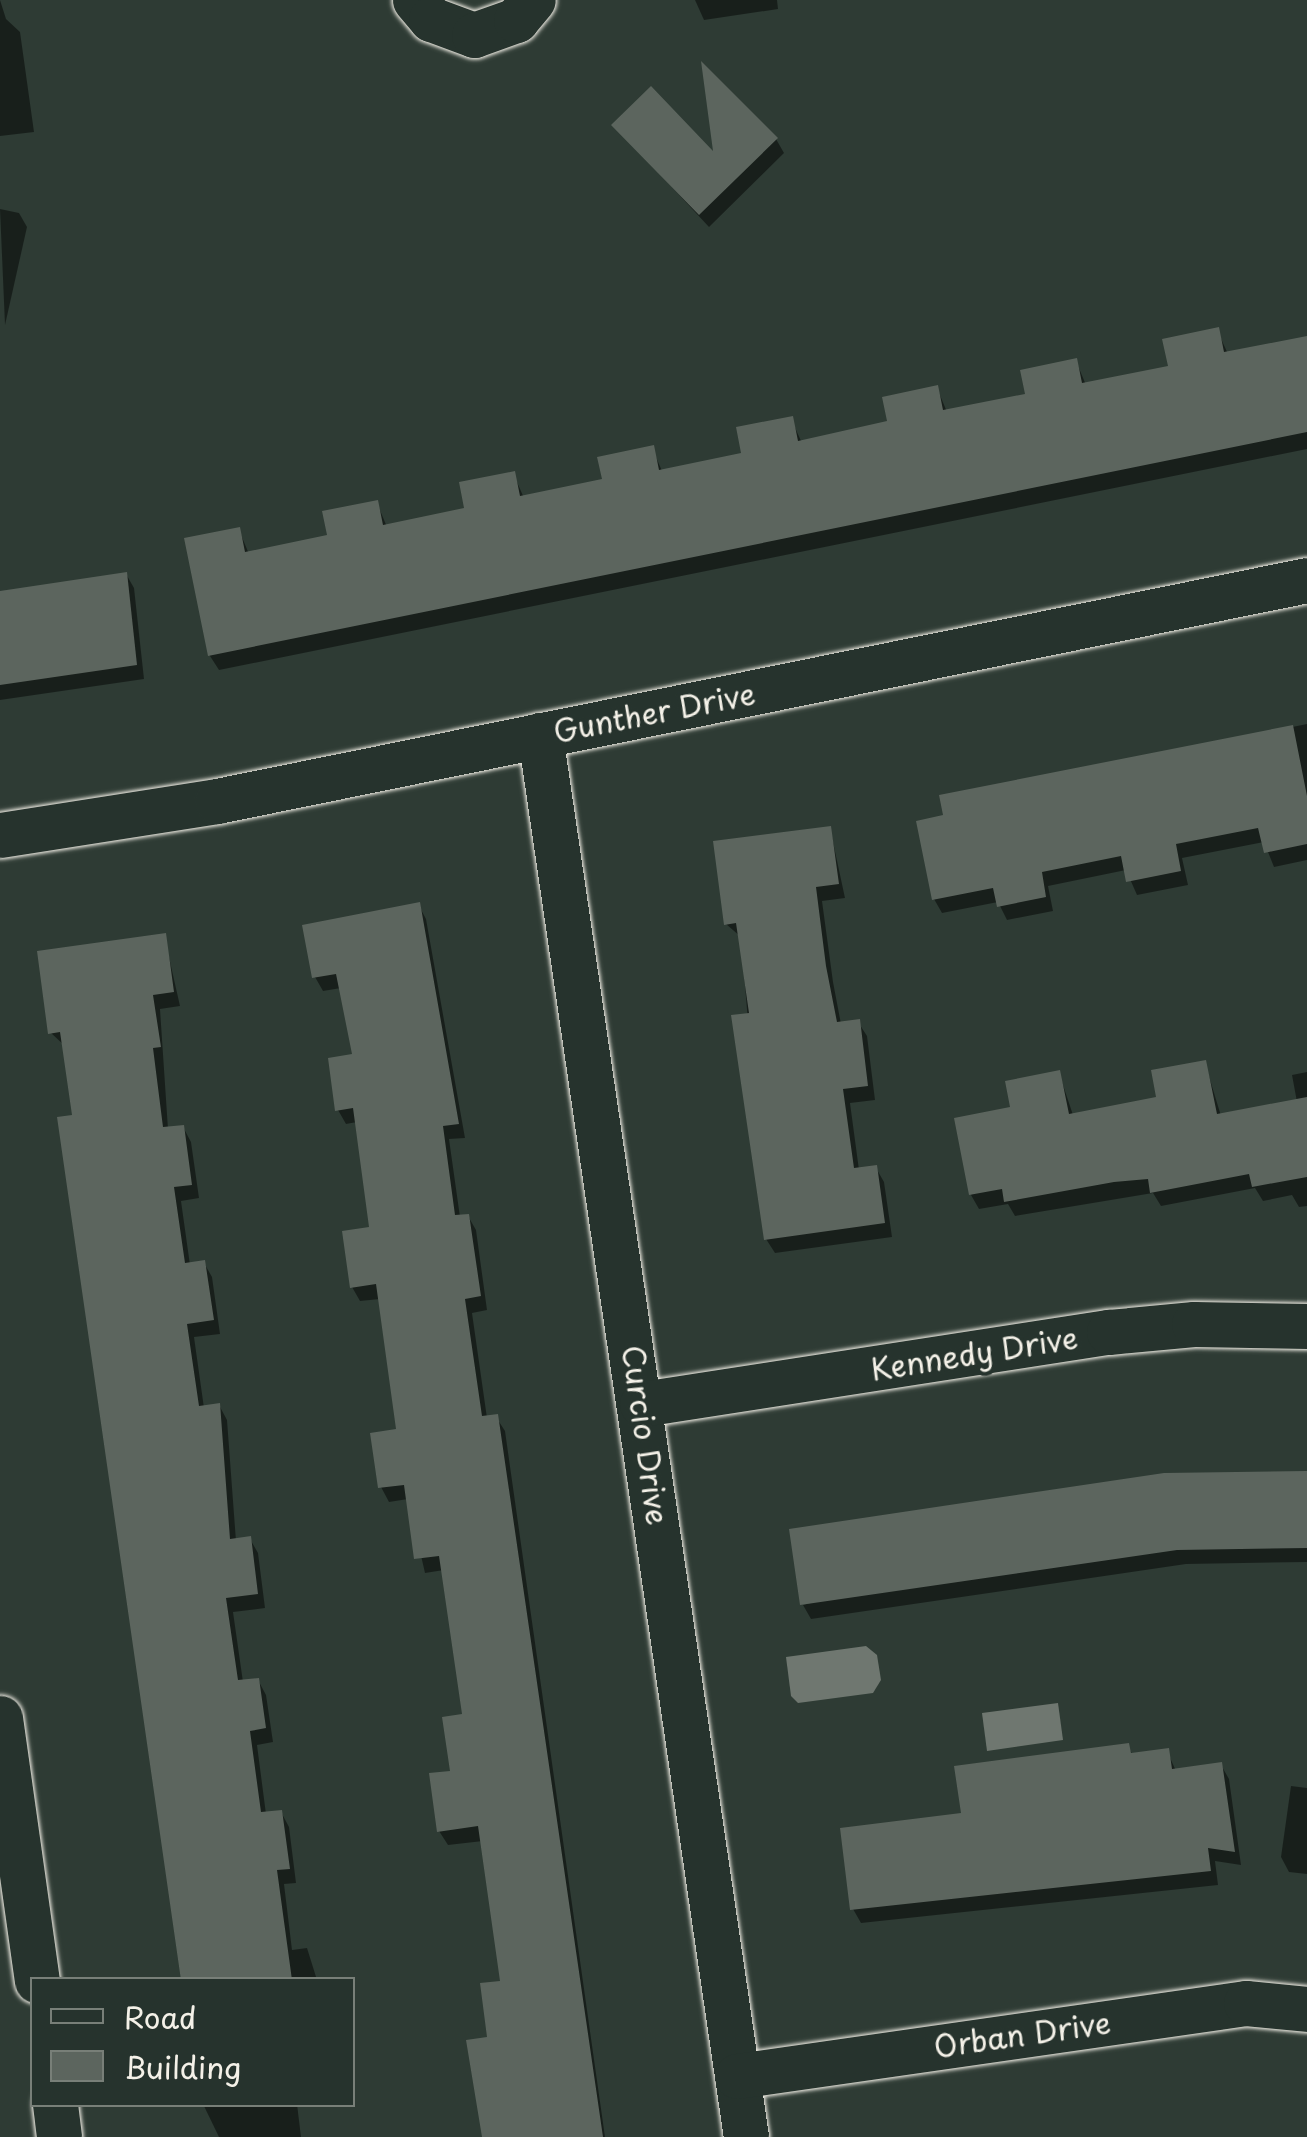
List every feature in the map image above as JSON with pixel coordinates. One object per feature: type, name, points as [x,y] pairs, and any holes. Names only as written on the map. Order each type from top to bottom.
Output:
[{"type":"street","points":[[416,0],[432,20],[474,35],[516,20],[532,0]]},
{"type":"street","name":"Gunther Drive","points":[[0,835],[218,802],[1307,580]]},
{"type":"street","name":"Curcio Drive","points":[[540,734],[642,1404],[746,2137]]},
{"type":"street","name":"Kennedy Drive","points":[[642,1404],[1108,1332],[1194,1324],[1307,1326]]},
{"type":"street","points":[[0,1718],[37,1977]]},
{"type":"street","name":"Orban Drive","points":[[737,2076],[1246,2004],[1307,2008]]},
{"type":"street","points":[[54,2107],[59,2137]]},
{"type":"shaded area","points":[[866,1646],[877,1655],[881,1680],[873,1693],[798,1703],[791,1696],[786,1657]]},
{"type":"shaded area","points":[[1058,1703],[1063,1740],[987,1751],[982,1713]]},
{"type":"building","points":[[701,61],[778,138],[699,215],[611,125],[651,86],[713,151]]},
{"type":"building","points":[[1219,327],[1224,352],[1307,336],[1307,432],[208,656],[184,538],[240,527],[245,552],[327,535],[322,511],[378,500],[383,525],[464,508],[459,482],[515,471],[520,496],[602,479],[597,457],[654,445],[659,470],[741,453],[736,427],[793,416],[798,441],[887,421],[882,397],[938,385],[943,410],[1025,394],[1020,370],[1077,358],[1082,383],[1168,366],[1162,339]]},
{"type":"building","points":[[127,572],[137,665],[0,685],[0,591]]},
{"type":"building","points":[[1293,725],[1307,796],[1307,844],[1264,853],[1258,828],[1176,844],[1181,871],[1126,882],[1121,856],[1042,872],[1046,897],[997,907],[993,888],[932,900],[916,821],[943,815],[939,795]]},
{"type":"building","points":[[831,826],[839,884],[816,887],[826,966],[837,1022],[860,1019],[868,1086],[843,1089],[854,1168],[877,1165],[885,1223],[764,1240],[731,1015],[749,1013],[736,923],[724,925],[713,841]]},
{"type":"building","points":[[420,902],[459,1124],[443,1126],[455,1215],[469,1214],[481,1296],[465,1299],[482,1416],[498,1414],[603,2137],[482,2137],[466,2040],[487,2037],[480,1983],[500,1981],[478,1826],[437,1832],[429,1773],[450,1771],[442,1717],[462,1714],[439,1556],[414,1559],[404,1485],[378,1488],[370,1433],[396,1429],[376,1284],[350,1288],[342,1231],[369,1227],[353,1108],[335,1111],[328,1058],[352,1054],[336,974],[312,978],[302,925]]},
{"type":"building","points":[[166,933],[174,992],[153,995],[161,1047],[153,1048],[163,1127],[184,1125],[192,1185],[174,1187],[185,1263],[205,1260],[214,1320],[187,1324],[199,1406],[220,1403],[230,1539],[251,1536],[258,1594],[226,1598],[238,1680],[259,1678],[266,1728],[250,1731],[261,1812],[282,1810],[290,1869],[277,1870],[292,1977],[181,1977],[57,1117],[72,1115],[60,1032],[48,1034],[37,951]]},
{"type":"building","points":[[1206,1060],[1217,1114],[1307,1097],[1307,1177],[1252,1187],[1249,1174],[1150,1193],[1148,1179],[1004,1202],[1002,1189],[969,1195],[954,1118],[1010,1107],[1005,1081],[1060,1070],[1069,1114],[1156,1097],[1151,1070]]},
{"type":"building","points":[[1307,1471],[1307,1548],[1177,1550],[800,1605],[789,1529],[1164,1473]]},
{"type":"building","points":[[1129,1743],[1131,1753],[1169,1748],[1172,1769],[1222,1762],[1235,1852],[1208,1848],[1211,1871],[850,1910],[840,1828],[961,1813],[954,1766]]}]
